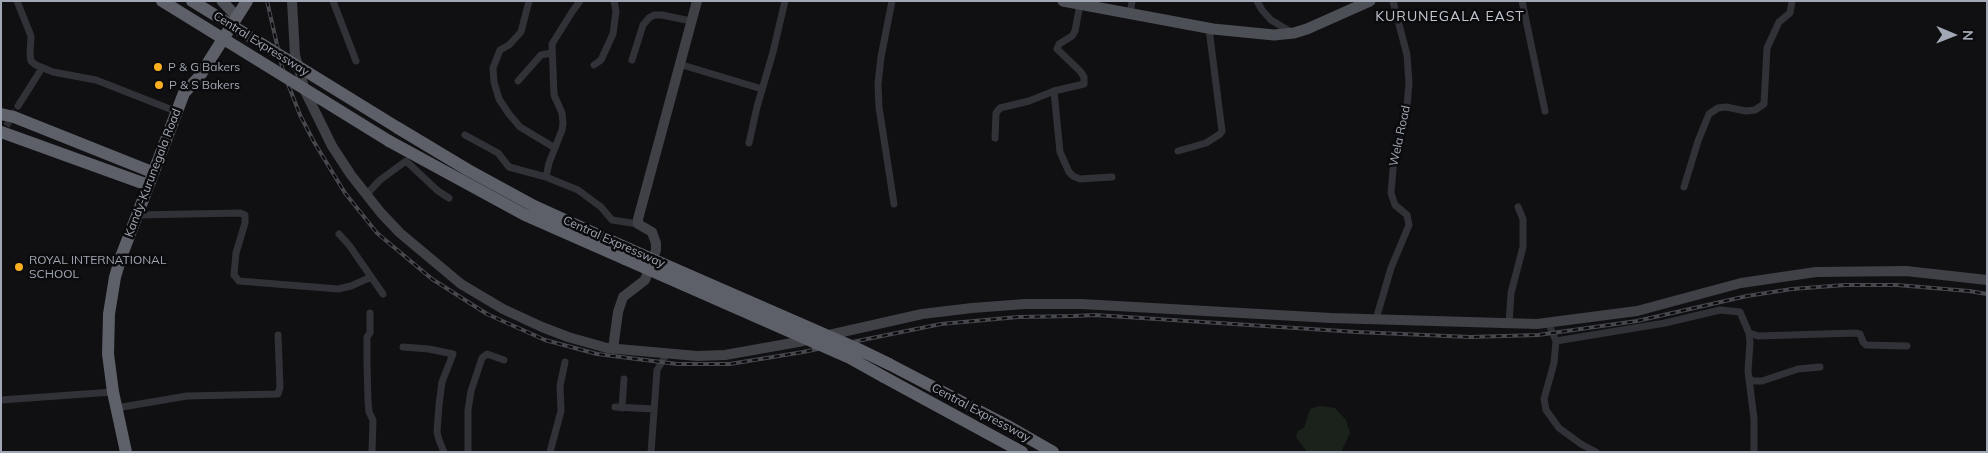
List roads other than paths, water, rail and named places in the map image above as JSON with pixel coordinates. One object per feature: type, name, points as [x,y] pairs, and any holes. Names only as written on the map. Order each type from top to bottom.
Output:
[{"type":"highway","name":"Central Expressway","points":[[162,1],[389,141],[525,215],[627,254],[858,349],[1006,425],[1054,452]]},
{"type":"highway","name":"Central Expressway","points":[[192,1],[468,170],[534,206],[627,254],[850,358],[1022,452]]},
{"type":"highway","name":"Kandy-Kurunegala Road","points":[[126,452],[113,392],[108,354],[111,297],[121,257],[175,111],[184,93],[198,77],[246,1]]},
{"type":"highway","points":[[1,114],[14,117],[152,172]]},
{"type":"highway","points":[[1,132],[148,186]]},
{"type":"main road","points":[[222,1],[237,17]]},
{"type":"main road","points":[[1064,1],[1209,29],[1259,35],[1294,33],[1370,1]]},
{"type":"street","points":[[17,1],[31,36],[31,61],[53,72],[96,80],[175,111]]},
{"type":"street","points":[[292,1],[295,55],[305,91],[315,114],[332,146],[366,194],[400,233],[461,284],[503,309],[568,337],[612,349],[666,355],[697,356],[759,350],[922,314],[1025,304],[1081,304],[1376,320],[1549,324],[1637,311],[1741,283],[1816,272],[1906,271],[1987,280]]},
{"type":"street","points":[[333,1],[356,61]]},
{"type":"street","points":[[529,1],[521,32],[509,45],[500,50],[493,68],[494,82],[499,99],[520,127],[555,148]]},
{"type":"street","points":[[546,177],[549,163],[562,130],[563,118],[554,95],[552,44],[580,1]]},
{"type":"street","points":[[594,65],[601,60],[613,34],[616,11],[614,1]]},
{"type":"street","points":[[638,224],[648,176],[697,1]]},
{"type":"street","points":[[749,143],[785,1]]},
{"type":"street","points":[[892,1],[881,57],[878,90],[894,204]]},
{"type":"street","points":[[1130,14],[1132,1]]},
{"type":"street","points":[[1257,1],[1270,20],[1294,33]]},
{"type":"street","name":"Wela Road","points":[[1376,320],[1391,268],[1410,220],[1395,205],[1391,193],[1394,158],[1407,106],[1409,83],[1407,55],[1392,1]]},
{"type":"street","points":[[1522,1],[1546,111]]},
{"type":"street","points":[[1684,187],[1698,141],[1709,114],[1718,108],[1726,107],[1746,111],[1755,110],[1764,104],[1767,48],[1779,22],[1790,13],[1792,1]]},
{"type":"street","points":[[995,138],[996,114],[1000,108],[1029,101],[1054,91],[1084,84],[1085,81],[1080,72],[1057,49],[1059,44],[1072,36],[1075,31],[1080,4]]},
{"type":"street","points":[[632,60],[643,25],[648,18],[654,15],[662,15],[691,21]]},
{"type":"street","points":[[1178,151],[1206,143],[1220,134],[1222,130],[1209,29]]},
{"type":"street","points":[[518,80],[541,55],[551,53]]},
{"type":"street","points":[[679,64],[762,89]]},
{"type":"street","points":[[18,106],[42,68]]},
{"type":"street","points":[[1054,91],[1060,152],[1069,172],[1080,179],[1112,177]]},
{"type":"street","points":[[465,136],[498,153],[509,166],[546,177],[578,190],[601,207],[612,220],[638,224],[652,232],[656,243],[656,250],[645,280],[623,297],[618,312],[612,349]]},
{"type":"street","points":[[366,194],[380,180],[406,161],[438,191],[449,198]]},
{"type":"street","points":[[1509,324],[1511,293],[1523,247],[1523,219],[1518,207]]},
{"type":"street","points":[[137,215],[245,214],[245,223],[236,253],[234,275],[239,282],[338,288],[351,286],[371,277]]},
{"type":"street","points":[[339,234],[349,245],[383,294]]},
{"type":"street","points":[[1556,341],[1666,323],[1720,310],[1740,312],[1749,333],[1748,378],[1754,419],[1754,452]]},
{"type":"street","points":[[370,313],[370,333],[366,337],[366,363],[369,412],[373,420],[372,452]]},
{"type":"street","points":[[1549,324],[1556,341],[1554,363],[1544,399],[1546,410],[1558,428],[1596,452]]},
{"type":"street","points":[[1749,333],[1758,336],[1856,333],[1860,334],[1866,345],[1907,346]]},
{"type":"street","points":[[116,408],[187,396],[278,394],[280,387],[278,335]]},
{"type":"street","points":[[403,347],[429,349],[453,354],[442,382],[439,405],[437,432],[438,440],[444,452]]},
{"type":"street","points":[[468,452],[468,410],[471,391],[482,358],[488,354],[504,360]]},
{"type":"street","points":[[651,452],[657,370],[666,355]]},
{"type":"street","points":[[550,452],[561,411],[560,386],[565,362]]},
{"type":"street","points":[[1748,378],[1753,381],[1762,381],[1798,369],[1820,367]]},
{"type":"street","points":[[624,379],[618,408],[654,409]]},
{"type":"street","points":[[1,400],[113,392]]},
{"type":"tunnel","points":[[1,135],[18,106]]},
{"type":"railway","points":[[267,1],[283,71],[300,115],[345,193],[377,233],[432,279],[487,314],[545,340],[597,354],[677,364],[730,364],[803,352],[941,324],[1018,317],[1095,315],[1357,332],[1470,337],[1538,335],[1637,321],[1747,296],[1792,289],[1845,285],[1897,285],[1987,294]]},
{"type":"place","name":"P & G Bakers","points":[[158,67]]},
{"type":"place","name":"P & S Bakers","points":[[159,85]]},
{"type":"place","name":"ROYAL INTERNATIONAL SCHOOL","points":[[19,267]]},
{"type":"district","name":"KURUNEGALA EAST","points":[[1450,17]]}]
